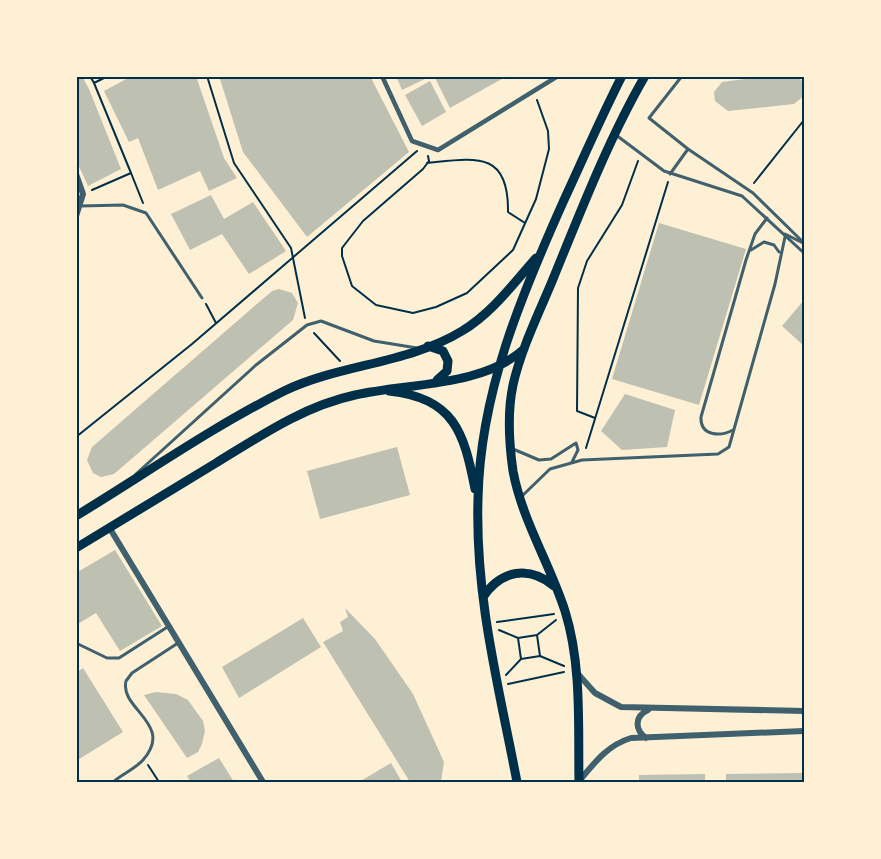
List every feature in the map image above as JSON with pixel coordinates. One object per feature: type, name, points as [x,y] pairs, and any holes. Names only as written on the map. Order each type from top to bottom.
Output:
[{"type":"main road","points":[[515,779],[495,686],[485,624],[478,500],[486,416],[498,366],[541,251],[622,76]]},
{"type":"main road","points":[[579,781],[576,670],[566,612],[520,499],[511,447],[509,410],[513,384],[525,347],[616,135],[645,76]]},
{"type":"main road","points":[[76,516],[285,391],[347,369],[424,347],[461,332],[486,314],[541,251]]},
{"type":"main road","points":[[424,347],[443,351],[448,361],[447,371],[435,381]]},
{"type":"main road","points":[[76,548],[298,416],[335,400],[375,390],[476,374],[498,366],[525,347]]},
{"type":"main road","points":[[375,390],[410,394],[426,400],[453,419],[469,458],[478,500]]},
{"type":"main road","points":[[483,597],[491,585],[503,576],[516,572],[531,573],[545,578],[555,588]]},
{"type":"street","points":[[382,76],[412,141],[438,150],[558,76]]},
{"type":"street","points":[[76,174],[82,194],[76,216]]},
{"type":"street","points":[[110,527],[263,783]]},
{"type":"street","points":[[576,670],[584,683],[607,702],[621,707],[804,711]]},
{"type":"street","points":[[646,738],[639,731],[638,721],[641,714],[648,709]]},
{"type":"street","points":[[579,781],[599,758],[619,742],[646,738],[804,731]]},
{"type":"lane","points":[[682,76],[648,118],[688,149],[748,189],[804,244]]},
{"type":"lane","points":[[616,135],[625,140],[640,156],[670,174],[742,196],[804,253]]},
{"type":"lane","points":[[670,174],[688,149]]},
{"type":"lane","points":[[742,196],[748,189]]},
{"type":"lane","points":[[80,206],[123,205],[146,213],[202,297]]},
{"type":"lane","points":[[735,429],[713,434],[704,430],[700,425],[700,417],[755,234],[767,218]]},
{"type":"lane","points":[[779,231],[804,244]]},
{"type":"lane","points":[[520,499],[550,470],[582,460],[718,454],[729,447],[775,284],[785,237]]},
{"type":"lane","points":[[750,250],[764,242],[774,245],[780,254]]},
{"type":"lane","points":[[117,491],[256,365],[307,325],[321,321],[374,340],[424,347]]},
{"type":"lane","points":[[511,447],[539,460],[551,459],[576,443],[578,450],[571,463]]},
{"type":"lane","points":[[76,643],[107,658],[119,658],[169,627]]},
{"type":"lane","points":[[113,783],[144,759],[152,739],[150,724],[126,695],[126,681],[132,674],[179,642]]},
{"type":"path","points":[[90,76],[146,213]]},
{"type":"path","points":[[94,83],[108,76]]},
{"type":"path","points":[[207,76],[234,162],[291,248],[291,258],[307,325],[347,369]]},
{"type":"path","points":[[76,437],[216,323],[424,145],[429,160],[427,163],[363,222],[342,248],[342,263],[352,286],[376,305],[413,313],[436,307],[467,293],[513,250],[536,199],[549,149],[548,131],[534,92]]},
{"type":"path","points":[[748,189],[804,120]]},
{"type":"path","points":[[595,418],[577,411],[578,288],[587,261],[622,205],[640,156]]},
{"type":"path","points":[[427,163],[483,160],[497,168],[506,181],[508,212],[525,223]]},
{"type":"path","points":[[82,194],[130,172]]},
{"type":"path","points":[[582,460],[670,174]]},
{"type":"path","points":[[202,297],[216,323]]},
{"type":"path","points":[[485,624],[566,612]]},
{"type":"path","points":[[485,624],[518,638],[537,635],[566,612]]},
{"type":"path","points":[[537,635],[540,656]]},
{"type":"path","points":[[518,638],[521,659]]},
{"type":"path","points":[[495,686],[521,659],[540,656],[576,670]]},
{"type":"path","points":[[495,686],[576,670]]},
{"type":"path","points":[[144,759],[159,783]]},
{"type":"building","points":[[76,76],[82,76],[89,89],[121,169],[88,186],[76,160]]},
{"type":"building","points":[[132,76],[196,76],[224,158],[237,178],[209,191],[200,171],[158,190],[138,138],[129,142],[104,91]]},
{"type":"building","points":[[219,76],[370,76],[409,152],[307,237],[243,152]]},
{"type":"building","points":[[396,76],[431,76],[402,90]]},
{"type":"building","points":[[434,76],[507,76],[450,108]]},
{"type":"building","points":[[768,76],[798,76],[804,84],[804,96],[794,104],[728,111],[715,101],[714,92],[722,82]]},
{"type":"building","points":[[430,81],[446,112],[422,126],[405,95]]},
{"type":"building","points":[[211,195],[224,219],[253,202],[286,251],[249,274],[222,234],[190,250],[171,214]]},
{"type":"building","points":[[659,223],[746,249],[699,405],[612,379]]},
{"type":"building","points":[[279,289],[292,293],[298,303],[293,320],[114,474],[101,477],[93,473],[87,460],[92,447],[272,291]]},
{"type":"building","points":[[804,300],[804,346],[782,326]]},
{"type":"building","points":[[625,394],[675,410],[667,447],[622,450],[601,431]]},
{"type":"building","points":[[397,447],[410,495],[320,519],[307,471]]},
{"type":"building","points":[[115,550],[162,626],[120,651],[96,613],[76,625],[76,573]]},
{"type":"building","points":[[345,608],[375,639],[413,694],[444,762],[441,782],[410,782],[323,642],[343,631],[340,622],[348,617]]},
{"type":"building","points":[[303,618],[321,647],[239,698],[222,667]]},
{"type":"building","points":[[83,668],[123,732],[76,761],[76,673]]},
{"type":"building","points":[[156,692],[176,694],[188,700],[203,721],[205,731],[198,752],[187,758],[144,695]]},
{"type":"building","points":[[219,758],[234,782],[191,782],[187,776]]},
{"type":"building","points":[[391,763],[402,782],[359,782]]},
{"type":"building","points":[[804,773],[804,782],[726,782],[726,774]]},
{"type":"building","points":[[705,774],[705,782],[639,782],[639,775]]}]
